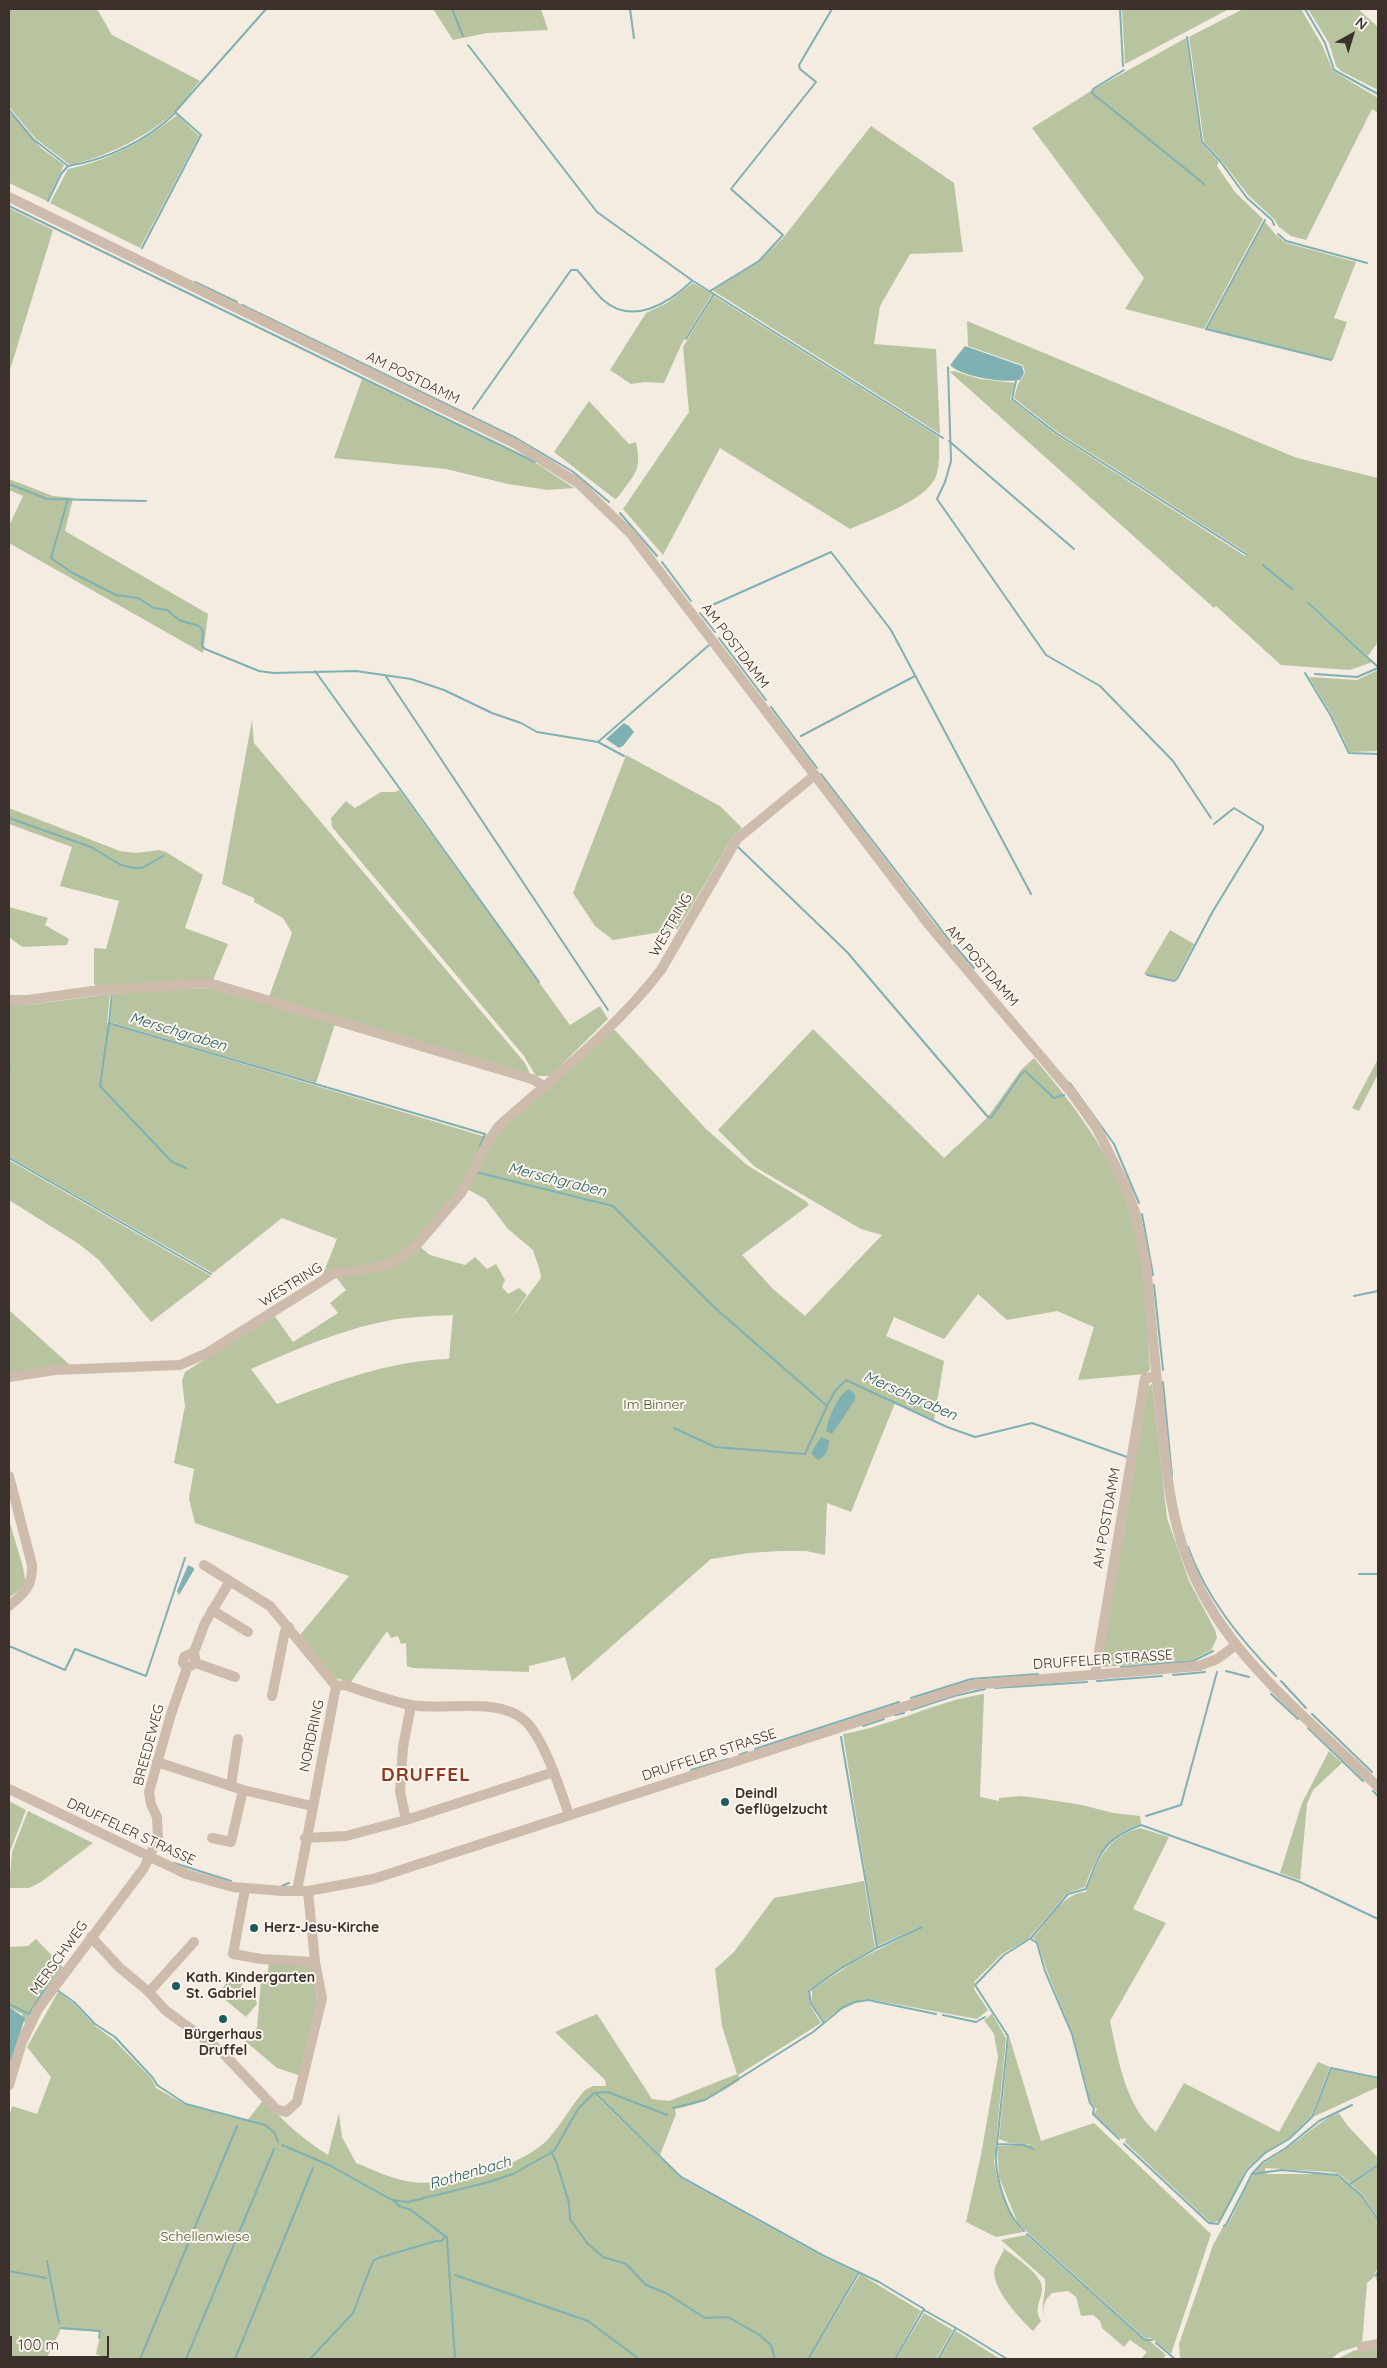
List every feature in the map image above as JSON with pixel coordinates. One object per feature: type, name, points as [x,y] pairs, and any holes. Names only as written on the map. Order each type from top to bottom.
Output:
[{"type":"street","name":"AM POSTDAMM","points":[[9,198],[495,434],[558,469],[595,498],[642,547],[929,925],[1071,1092],[1107,1145],[1125,1185],[1141,1238],[1146,1264],[1168,1491],[1179,1538],[1203,1595],[1236,1645]]},
{"type":"street","name":"WESTRING","points":[[9,1376],[55,1370],[180,1365],[207,1353],[333,1274],[381,1267],[400,1258],[414,1248],[462,1192],[489,1140],[499,1126],[614,1022],[649,986],[661,970],[737,839],[815,775]]},
{"type":"street","points":[[9,1000],[28,1000],[92,991],[205,984],[216,985],[532,1079],[544,1086]]},
{"type":"street","name":"AM POSTDAMM","points":[[1095,1675],[1145,1378],[1156,1377]]},
{"type":"street","points":[[9,1476],[32,1565],[33,1576],[31,1584],[25,1593],[9,1606]]},
{"type":"street","points":[[204,1564],[270,1606],[336,1686]]},
{"type":"street","name":"BREEDEWEG","points":[[150,1858],[158,1838],[159,1827],[149,1792],[157,1762],[192,1665],[194,1652],[212,1610],[230,1581]]},
{"type":"street","points":[[212,1610],[248,1632]]},
{"type":"street","points":[[272,1696],[285,1631],[289,1627]]},
{"type":"street","points":[[1236,1645],[1298,1710],[1378,1787]]},
{"type":"street","name":"DRUFFELER STRASSE","points":[[9,1789],[186,1874],[244,1889],[308,1891],[373,1879],[971,1685],[1200,1666],[1217,1659],[1236,1645]]},
{"type":"street","points":[[192,1665],[235,1677]]},
{"type":"street","name":"NORDRING","points":[[297,1891],[305,1838],[336,1686],[345,1685],[411,1705],[495,1708],[512,1712],[528,1724],[554,1772],[569,1815]]},
{"type":"street","points":[[406,1820],[400,1791],[403,1747],[411,1705]]},
{"type":"street","points":[[230,1785],[238,1739]]},
{"type":"street","points":[[157,1762],[243,1790],[312,1806]]},
{"type":"street","points":[[305,1838],[346,1836],[406,1820],[554,1772]]},
{"type":"street","points":[[212,1838],[231,1842],[243,1790]]},
{"type":"street","name":"MERSCHWEG","points":[[9,2085],[22,2042],[38,2009],[150,1858]]},
{"type":"street","points":[[244,1889],[233,1954],[261,1959],[315,1962]]},
{"type":"street","points":[[91,1937],[120,1968],[149,1992],[165,2010],[221,2051],[276,2109],[286,2112],[297,2102],[322,1998],[315,1962],[308,1891]]},
{"type":"street","points":[[149,1992],[194,1942]]},
{"type":"street","points":[[1362,2347],[1378,2344]]},
{"type":"green space","points":[[9,9],[97,9],[112,35],[200,81],[174,112],[135,140],[110,152],[70,165],[35,138],[9,107]]},
{"type":"green space","points":[[433,9],[541,9],[548,30],[487,33],[453,40]]},
{"type":"green space","points":[[1122,9],[1229,9],[1125,64]]},
{"type":"green space","points":[[1243,9],[1301,9],[1322,45],[1333,71],[1378,98],[1378,113],[1372,109],[1306,240],[1291,236],[1279,227],[1274,219],[1249,196],[1204,142],[1189,37]]},
{"type":"green space","points":[[1308,9],[1358,9],[1378,27],[1378,90],[1341,71],[1336,66],[1329,43]]},
{"type":"green space","points":[[1186,38],[1201,143],[1219,162],[1217,166],[1235,192],[1263,219],[1204,329],[1125,309],[1144,278],[1032,128],[1091,91]]},
{"type":"green space","points":[[9,112],[41,148],[64,165],[47,201],[9,183]]},
{"type":"green space","points":[[177,115],[199,136],[140,248],[50,203],[68,169],[97,161],[126,149]]},
{"type":"green space","points":[[871,126],[954,183],[963,252],[910,254],[880,306],[874,344],[936,349],[940,434],[712,290],[760,261],[783,238]]},
{"type":"green space","points":[[9,208],[53,230],[9,373]]},
{"type":"green space","points":[[1265,222],[1286,243],[1356,262],[1334,318],[1347,322],[1333,360],[1207,329]]},
{"type":"green space","points":[[693,283],[712,294],[681,345],[664,383],[645,382],[631,384],[610,370],[646,313],[667,303]]},
{"type":"green space","points":[[714,296],[939,437],[938,467],[931,485],[911,501],[850,529],[720,448],[663,555],[623,509],[689,412],[683,347]]},
{"type":"green space","points":[[967,321],[1297,458],[1378,478],[1378,642],[1368,656],[1308,602],[1307,604],[1372,662],[1350,670],[1281,665],[1216,606],[1214,608],[950,372],[954,371],[980,379],[1015,383],[1010,399],[1055,434],[1245,556],[1247,553],[1056,431],[1014,398],[1018,384],[1025,373],[1023,365],[968,346]]},
{"type":"green space","points":[[362,379],[539,465],[574,488],[548,490],[508,484],[446,469],[334,458]]},
{"type":"green space","points":[[589,401],[629,444],[636,442],[638,459],[636,471],[615,499],[554,452]]},
{"type":"green space","points":[[9,479],[53,496],[73,498],[65,531],[208,614],[203,653],[9,543],[9,526],[23,496],[9,490]]},
{"type":"green space","points":[[1378,670],[1378,751],[1350,752],[1332,715],[1309,677],[1357,680]]},
{"type":"green space","points":[[252,720],[254,743],[525,1063],[531,1076],[269,997],[292,933],[283,918],[254,902],[254,898],[222,884]]},
{"type":"green space","points":[[626,755],[720,806],[742,828],[733,836],[678,929],[613,940],[595,926],[573,893]]},
{"type":"green space","points":[[399,790],[570,1025],[600,1006],[608,1019],[550,1076],[536,1076],[524,1056],[332,827],[331,818],[346,801],[355,808],[381,792],[395,792]]},
{"type":"green space","points":[[9,808],[120,851],[135,853],[159,850],[166,852],[203,875],[185,928],[228,944],[213,980],[96,986],[94,984],[94,948],[106,949],[119,901],[60,886],[72,847],[9,824]]},
{"type":"green space","points":[[9,907],[48,918],[45,925],[69,939],[67,945],[22,947],[9,937]]},
{"type":"green space","points":[[1170,930],[1194,944],[1175,980],[1144,974]]},
{"type":"green space","points":[[209,988],[335,1024],[316,1083],[110,1022],[113,993]]},
{"type":"green space","name":"Im Binner","points":[[110,994],[107,1023],[486,1137],[498,1133],[613,1028],[706,1129],[747,1165],[809,1205],[742,1255],[773,1289],[805,1316],[882,1235],[861,1229],[755,1167],[718,1130],[813,1029],[944,1158],[987,1118],[1022,1069],[1034,1058],[1083,1120],[1097,1142],[1121,1187],[1130,1211],[1143,1270],[1150,1370],[1145,1374],[1078,1380],[1094,1327],[1057,1311],[1007,1320],[978,1294],[944,1339],[894,1317],[886,1336],[944,1361],[934,1420],[895,1403],[851,1512],[827,1503],[825,1555],[806,1551],[779,1551],[749,1553],[711,1559],[572,1681],[565,1657],[529,1666],[529,1672],[413,1668],[407,1666],[406,1643],[401,1644],[398,1636],[391,1638],[387,1631],[351,1682],[335,1678],[300,1635],[349,1576],[195,1523],[189,1499],[194,1469],[174,1463],[185,1406],[182,1381],[185,1372],[274,1315],[293,1342],[338,1313],[330,1303],[346,1290],[336,1277],[381,1269],[419,1246],[430,1255],[465,1265],[475,1257],[487,1269],[496,1264],[505,1280],[502,1287],[508,1294],[519,1288],[527,1295],[510,1320],[541,1278],[533,1250],[508,1229],[485,1199],[462,1186],[423,1234],[397,1257],[318,1280],[323,1274],[337,1239],[282,1218],[213,1273],[9,1157],[9,1005],[29,1005]],"holes":[[[453,1315],[449,1359],[382,1368],[319,1388],[277,1404],[251,1369],[313,1343],[361,1327],[405,1318]]]},
{"type":"green space","points":[[1378,1059],[1378,1074],[1359,1111],[1352,1108]]},
{"type":"green space","points":[[9,1160],[211,1276],[151,1322],[99,1260],[79,1244],[9,1200]]},
{"type":"green space","points":[[9,1310],[71,1366],[9,1373]]},
{"type":"green space","points":[[1152,1384],[1167,1518],[1189,1581],[1215,1630],[1217,1638],[1211,1650],[1192,1660],[1103,1667],[1100,1662],[1120,1541],[1123,1538],[1146,1388]]},
{"type":"green space","points":[[9,1520],[23,1567],[26,1585],[9,1598]]},
{"type":"green space","points":[[984,1694],[980,1797],[999,1801],[999,1798],[1021,1796],[1082,1805],[1113,1813],[1140,1816],[1141,1824],[1130,1828],[1112,1840],[1093,1865],[1085,1887],[1067,1893],[1028,1939],[1002,1954],[975,1981],[974,1989],[988,2010],[977,2019],[868,1999],[844,2006],[824,2021],[812,2004],[812,1990],[854,1962],[923,1927],[877,1946],[843,1734],[879,1725],[966,1697]]},
{"type":"green space","points":[[1329,1751],[1342,1763],[1313,1790],[1307,1804],[1300,1880],[1280,1873],[1302,1803]]},
{"type":"green space","points":[[9,1801],[26,1810],[9,1854]]},
{"type":"green space","points":[[28,1811],[93,1843],[41,1882],[29,1888],[9,1888],[12,1852]]},
{"type":"green space","points":[[1140,1828],[1169,1837],[1133,1909],[1166,1923],[1110,2021],[1124,2081],[1137,2109],[1145,2121],[1156,2132],[1184,2083],[1279,2132],[1318,2062],[1330,2067],[1311,2116],[1289,2138],[1264,2153],[1246,2169],[1222,2217],[1219,2221],[1211,2223],[1125,2142],[1126,2138],[1121,2139],[1094,2114],[1097,2109],[1091,2103],[1073,2034],[1047,1971],[1038,1943],[1033,1938],[1063,1903],[1070,1897],[1086,1892],[1099,1861],[1111,1844],[1119,1837]]},
{"type":"green space","name":"Schellenwiese","points":[[864,1881],[875,1948],[808,1990],[810,2005],[821,2023],[738,2075],[740,2080],[724,2090],[701,2102],[675,2109],[676,2114],[660,2155],[598,2095],[596,2096],[682,2179],[823,2257],[857,2273],[809,2359],[100,2359],[101,2356],[96,2354],[101,2332],[61,2329],[46,2359],[9,2359],[9,2117],[12,2106],[37,2114],[51,2077],[27,2047],[58,1992],[73,2003],[95,2026],[114,2040],[151,2078],[156,2088],[186,2105],[247,2121],[264,2099],[294,2130],[328,2155],[339,2113],[342,2137],[356,2163],[387,2176],[406,2181],[422,2183],[458,2180],[496,2169],[530,2153],[548,2139],[585,2090],[593,2086],[606,2086],[605,2080],[555,2032],[597,2014],[652,2099],[669,2101],[737,2074],[722,2026],[715,1969],[734,1952],[774,1898]]},
{"type":"green space","points":[[36,1939],[63,1967],[29,2016],[9,2079],[13,2050],[25,2024],[22,2014],[9,2007],[9,1947],[28,1946]]},
{"type":"green space","points":[[269,1962],[308,1964],[312,1967],[317,2001],[301,2076],[277,2068],[245,2041],[257,2028],[261,1980],[267,1980]]},
{"type":"green space","points":[[231,1977],[244,1981],[241,1987],[254,1993],[257,2004],[246,2017],[218,1994]]},
{"type":"green space","points":[[992,2014],[1006,2038],[994,2162],[1008,2209],[1023,2232],[996,2237],[966,2222],[981,2155],[998,2057],[994,2034],[984,2020]]},
{"type":"green space","points":[[1009,2036],[1041,2141],[1094,2123],[1211,2234],[1171,2354],[1151,2338],[1146,2339],[1018,2224],[999,2177],[997,2146],[1034,2145],[1009,2143],[999,2139]]},
{"type":"green space","points":[[1331,2069],[1378,2079],[1378,2087],[1313,2117]]},
{"type":"green space","points":[[1339,2113],[1347,2125],[1378,2158],[1378,2164],[1350,2183],[1339,2174],[1331,2172],[1265,2168],[1266,2174],[1330,2174],[1337,2176],[1361,2196],[1378,2222],[1378,2269],[1374,2274],[1378,2274],[1378,2285],[1375,2276],[1367,2283],[1362,2345],[1340,2352],[1331,2359],[1180,2359],[1179,2344],[1213,2245],[1223,2227],[1227,2226],[1253,2176],[1264,2163],[1318,2125]]},
{"type":"green space","points":[[1378,2166],[1378,2218],[1363,2195],[1351,2184]]},
{"type":"green space","points":[[1026,2235],[1145,2341],[1150,2341],[1166,2355],[1163,2359],[1141,2359],[1147,2352],[1130,2340],[1124,2347],[1102,2328],[1100,2321],[1093,2315],[1081,2316],[1076,2297],[1068,2291],[1052,2293],[1045,2301],[1043,2310],[1045,2279],[1001,2240]]},
{"type":"green space","points":[[1002,2247],[1034,2272],[1042,2285],[1038,2309],[1041,2321],[1033,2331],[1007,2302],[997,2284],[994,2275],[995,2268],[1004,2250]]},
{"type":"green space","points":[[860,2274],[921,2311],[894,2359],[810,2358]]},
{"type":"green space","points":[[924,2313],[953,2330],[936,2359],[896,2359]]},
{"type":"green space","points":[[956,2331],[1000,2359],[939,2359]]},
{"type":"green space","points":[[1378,2346],[1378,2359],[1337,2359],[1353,2351]]},
{"type":"water","points":[[965,346],[1022,366],[1024,373],[1020,380],[1013,381],[994,380],[964,373],[950,365]]},
{"type":"water","points":[[624,723],[634,732],[623,746],[619,748],[606,739]]},
{"type":"water","points":[[849,1389],[855,1394],[855,1400],[832,1434],[826,1431],[831,1414],[837,1401]]},
{"type":"water","points":[[821,1437],[829,1440],[829,1443],[825,1454],[818,1460],[811,1453]]},
{"type":"water","points":[[188,1565],[194,1568],[194,1570],[179,1595],[177,1591]]},
{"type":"water","points":[[9,2007],[25,2018],[9,2065]]},
{"type":"waterway","points":[[142,248],[201,135],[175,112],[266,9]]},
{"type":"waterway","points":[[452,9],[463,36]]},
{"type":"waterway","points":[[630,9],[634,38]]},
{"type":"waterway","points":[[710,291],[759,261],[783,235],[731,189],[816,82],[800,69],[799,65],[832,9]]},
{"type":"waterway","points":[[1120,9],[1123,66]]},
{"type":"waterway","points":[[1305,9],[1325,43],[1334,70],[1378,94]]},
{"type":"waterway","points":[[1187,37],[1202,142],[1220,161],[1247,198],[1272,220],[1274,225]]},
{"type":"waterway","points":[[468,45],[597,212],[693,281],[943,438]]},
{"type":"waterway","points":[[1124,70],[1093,89],[1092,93],[1204,184]]},
{"type":"waterway","points":[[9,110],[33,139],[68,166]]},
{"type":"waterway","points":[[48,201],[61,174],[68,166],[97,159],[126,147],[152,132],[175,113]]},
{"type":"waterway","points":[[9,206],[535,462]]},
{"type":"waterway","points":[[1265,220],[1206,329],[1331,360]]},
{"type":"waterway","points":[[1278,234],[1286,241],[1367,263]]},
{"type":"waterway","points":[[473,409],[571,270],[577,270],[603,300],[614,308],[626,311],[638,311],[662,304],[692,281]]},
{"type":"waterway","points":[[195,282],[237,302]]},
{"type":"waterway","points":[[686,339],[714,294]]},
{"type":"waterway","points":[[242,305],[516,438],[572,471],[609,502]]},
{"type":"waterway","points":[[948,367],[951,461],[945,482],[937,499],[1046,655],[1100,686],[1173,761],[1211,818]]},
{"type":"waterway","points":[[1016,381],[1012,399],[1056,433],[1246,554]]},
{"type":"waterway","points":[[949,441],[1074,549]]},
{"type":"waterway","points":[[9,484],[47,499],[146,501]]},
{"type":"waterway","points":[[68,499],[51,558],[71,572],[116,595],[138,598],[154,608],[167,610],[179,620],[199,626],[203,631],[202,646],[205,649],[259,671],[274,673],[356,671],[411,679],[444,690],[492,713],[521,723],[537,732],[598,742],[624,756]]},
{"type":"waterway","points":[[620,513],[657,556]]},
{"type":"waterway","points":[[708,607],[831,552],[891,630],[1031,894]]},
{"type":"waterway","points":[[662,562],[691,601]]},
{"type":"waterway","points":[[1263,565],[1292,589]]},
{"type":"waterway","points":[[1308,603],[1378,667]]},
{"type":"waterway","points":[[700,613],[715,632]]},
{"type":"waterway","points":[[719,638],[766,700]]},
{"type":"waterway","points":[[598,742],[709,645]]},
{"type":"waterway","points":[[1315,674],[1357,677],[1378,668]]},
{"type":"waterway","points":[[315,671],[539,982]]},
{"type":"waterway","points":[[1305,673],[1331,716],[1349,753],[1378,754]]},
{"type":"waterway","points":[[385,675],[608,1010]]},
{"type":"waterway","points":[[801,736],[915,676]]},
{"type":"waterway","points":[[771,707],[817,768]]},
{"type":"waterway","points":[[821,774],[950,941]]},
{"type":"waterway","points":[[1147,975],[1174,981],[1177,979],[1213,911],[1263,829],[1263,826],[1234,808],[1214,824]]},
{"type":"waterway","points":[[9,818],[91,847],[121,865],[142,868],[163,856]]},
{"type":"waterway","points":[[737,846],[847,952],[987,1116],[991,1118],[1025,1071],[1054,1098],[1064,1095]]},
{"type":"waterway","points":[[954,945],[974,968]]},
{"type":"waterway","name":"Merschgraben","points":[[112,993],[109,1023],[485,1134],[480,1146]]},
{"type":"waterway","points":[[109,1023],[100,1086],[172,1162],[186,1168]]},
{"type":"waterway","points":[[1070,1083],[1114,1144],[1139,1203]]},
{"type":"waterway","points":[[9,1158],[211,1274]]},
{"type":"waterway","name":"Merschgraben","points":[[476,1172],[613,1206],[714,1307],[827,1406],[835,1391],[846,1380],[947,1427],[975,1437],[1032,1423],[1127,1457]]},
{"type":"waterway","points":[[1142,1214],[1153,1275]]},
{"type":"waterway","points":[[1154,1285],[1163,1370]]},
{"type":"waterway","points":[[1354,1296],[1378,1291]]},
{"type":"waterway","points":[[1163,1382],[1172,1476]]},
{"type":"waterway","points":[[674,1428],[715,1447],[805,1454],[827,1406]]},
{"type":"waterway","points":[[1188,1547],[1195,1565],[1214,1600],[1249,1647],[1276,1676]]},
{"type":"waterway","points":[[9,1646],[65,1670],[75,1649],[146,1676],[185,1558]]},
{"type":"waterway","points":[[1359,1574],[1378,1574]]},
{"type":"waterway","points":[[1121,1667],[1193,1661],[1213,1651]]},
{"type":"waterway","points":[[1226,1671],[1249,1677]]},
{"type":"waterway","points":[[1173,1675],[1205,1672]]},
{"type":"waterway","points":[[1146,1816],[1181,1805],[1217,1672]]},
{"type":"waterway","points":[[911,1698],[971,1679],[1038,1674]]},
{"type":"waterway","points":[[1097,1681],[1162,1676]]},
{"type":"waterway","points":[[1281,1681],[1306,1708]]},
{"type":"waterway","points":[[995,1688],[1087,1682]]},
{"type":"waterway","points":[[911,1710],[954,1696],[985,1689]]},
{"type":"waterway","points":[[1271,1694],[1298,1719]]},
{"type":"waterway","points":[[755,1749],[899,1702]]},
{"type":"waterway","points":[[895,1715],[904,1713]]},
{"type":"waterway","points":[[1312,1714],[1372,1772]]},
{"type":"waterway","points":[[863,1726],[884,1719]]},
{"type":"waterway","points":[[1308,1728],[1363,1781]]},
{"type":"waterway","points":[[824,2023],[811,2004],[809,1991],[840,1969],[877,1948],[841,1737]]},
{"type":"waterway","points":[[739,1755],[747,1752]]},
{"type":"waterway","points":[[691,1770],[728,1759]]},
{"type":"waterway","points":[[1373,1791],[1378,1796]]},
{"type":"waterway","points":[[1033,2149],[1024,2145],[997,2144],[1008,2036],[975,1985],[1004,1955],[1031,1938],[1068,1894],[1086,1889],[1099,1857],[1110,1842],[1118,1836],[1141,1825],[1300,1882],[1378,1919]]},
{"type":"waterway","points":[[174,1863],[231,1881]]},
{"type":"waterway","points":[[282,1886],[289,1883]]},
{"type":"waterway","points":[[877,1948],[922,1927]]},
{"type":"waterway","points":[[1031,1939],[1037,1943],[1045,1971],[1072,2034],[1090,2103],[1094,2108],[1093,2114],[1119,2139]]},
{"type":"waterway","name":"Rothenbach","points":[[9,2004],[29,2014],[48,1983]]},
{"type":"waterway","name":"Rothenbach","points":[[57,1990],[74,2002],[95,2024],[115,2037],[153,2078],[157,2085],[186,2104],[265,2125],[274,2132],[278,2142]]},
{"type":"waterway","points":[[673,2108],[705,2100],[813,2032],[842,2008],[855,2002],[868,2000],[936,2014]]},
{"type":"waterway","points":[[943,2015],[976,2022],[985,2017]]},
{"type":"waterway","points":[[1124,2144],[1209,2223],[1218,2224],[1247,2170],[1265,2153],[1289,2139],[1312,2117],[1331,2068],[1378,2078]]},
{"type":"waterway","name":"Rothenbach","points":[[282,2145],[329,2165],[392,2200],[408,2202],[489,2182],[513,2174],[554,2151],[578,2109],[594,2093],[608,2092],[667,2115]]},
{"type":"waterway","points":[[595,2093],[681,2177],[824,2256],[879,2282],[924,2309],[895,2359]]},
{"type":"waterway","points":[[1252,2174],[1263,2162],[1286,2148],[1319,2121],[1352,2105]]},
{"type":"waterway","points":[[140,2359],[237,2126]]},
{"type":"waterway","points":[[997,2144],[996,2166],[1001,2190],[1011,2214],[1024,2231]]},
{"type":"waterway","points":[[186,2359],[274,2149]]},
{"type":"waterway","points":[[551,2152],[556,2161],[569,2203],[570,2219],[587,2243],[603,2257],[626,2264],[646,2285],[666,2293],[705,2318],[728,2317],[758,2334],[771,2345],[775,2359]]},
{"type":"waterway","points":[[1350,2184],[1378,2165]]},
{"type":"waterway","points":[[235,2359],[313,2168]]},
{"type":"waterway","points":[[1224,2226],[1252,2174],[1282,2170],[1338,2175],[1362,2196],[1378,2220]]},
{"type":"waterway","points":[[310,2359],[353,2313],[373,2261],[436,2241],[442,2241],[445,2236],[411,2210],[399,2206],[394,2201]]},
{"type":"waterway","points":[[1027,2234],[1145,2340],[1152,2340]]},
{"type":"waterway","points":[[445,2235],[447,2238],[455,2359]]},
{"type":"waterway","points":[[47,2261],[59,2323]]},
{"type":"waterway","points":[[9,2271],[46,2278]]},
{"type":"waterway","points":[[810,2359],[859,2272]]},
{"type":"waterway","points":[[455,2275],[588,2321],[639,2359]]},
{"type":"waterway","points":[[924,2310],[956,2328],[938,2359]]},
{"type":"waterway","points":[[61,2328],[100,2331],[99,2338]]},
{"type":"waterway","points":[[956,2328],[1007,2359]]},
{"type":"waterway","points":[[1156,2343],[1175,2359]]},
{"type":"place","name":"Deindl Geflügelzucht","points":[[725,1802]]},
{"type":"place","name":"Herz-Jesu-Kirche","points":[[254,1928]]},
{"type":"place","name":"Kath. Kindergarten St. Gabriel","points":[[176,1986]]},
{"type":"place","name":"Bürgerhaus Druffel","points":[[223,2019]]},
{"type":"district","name":"DRUFFEL","points":[[426,1775]]}]
